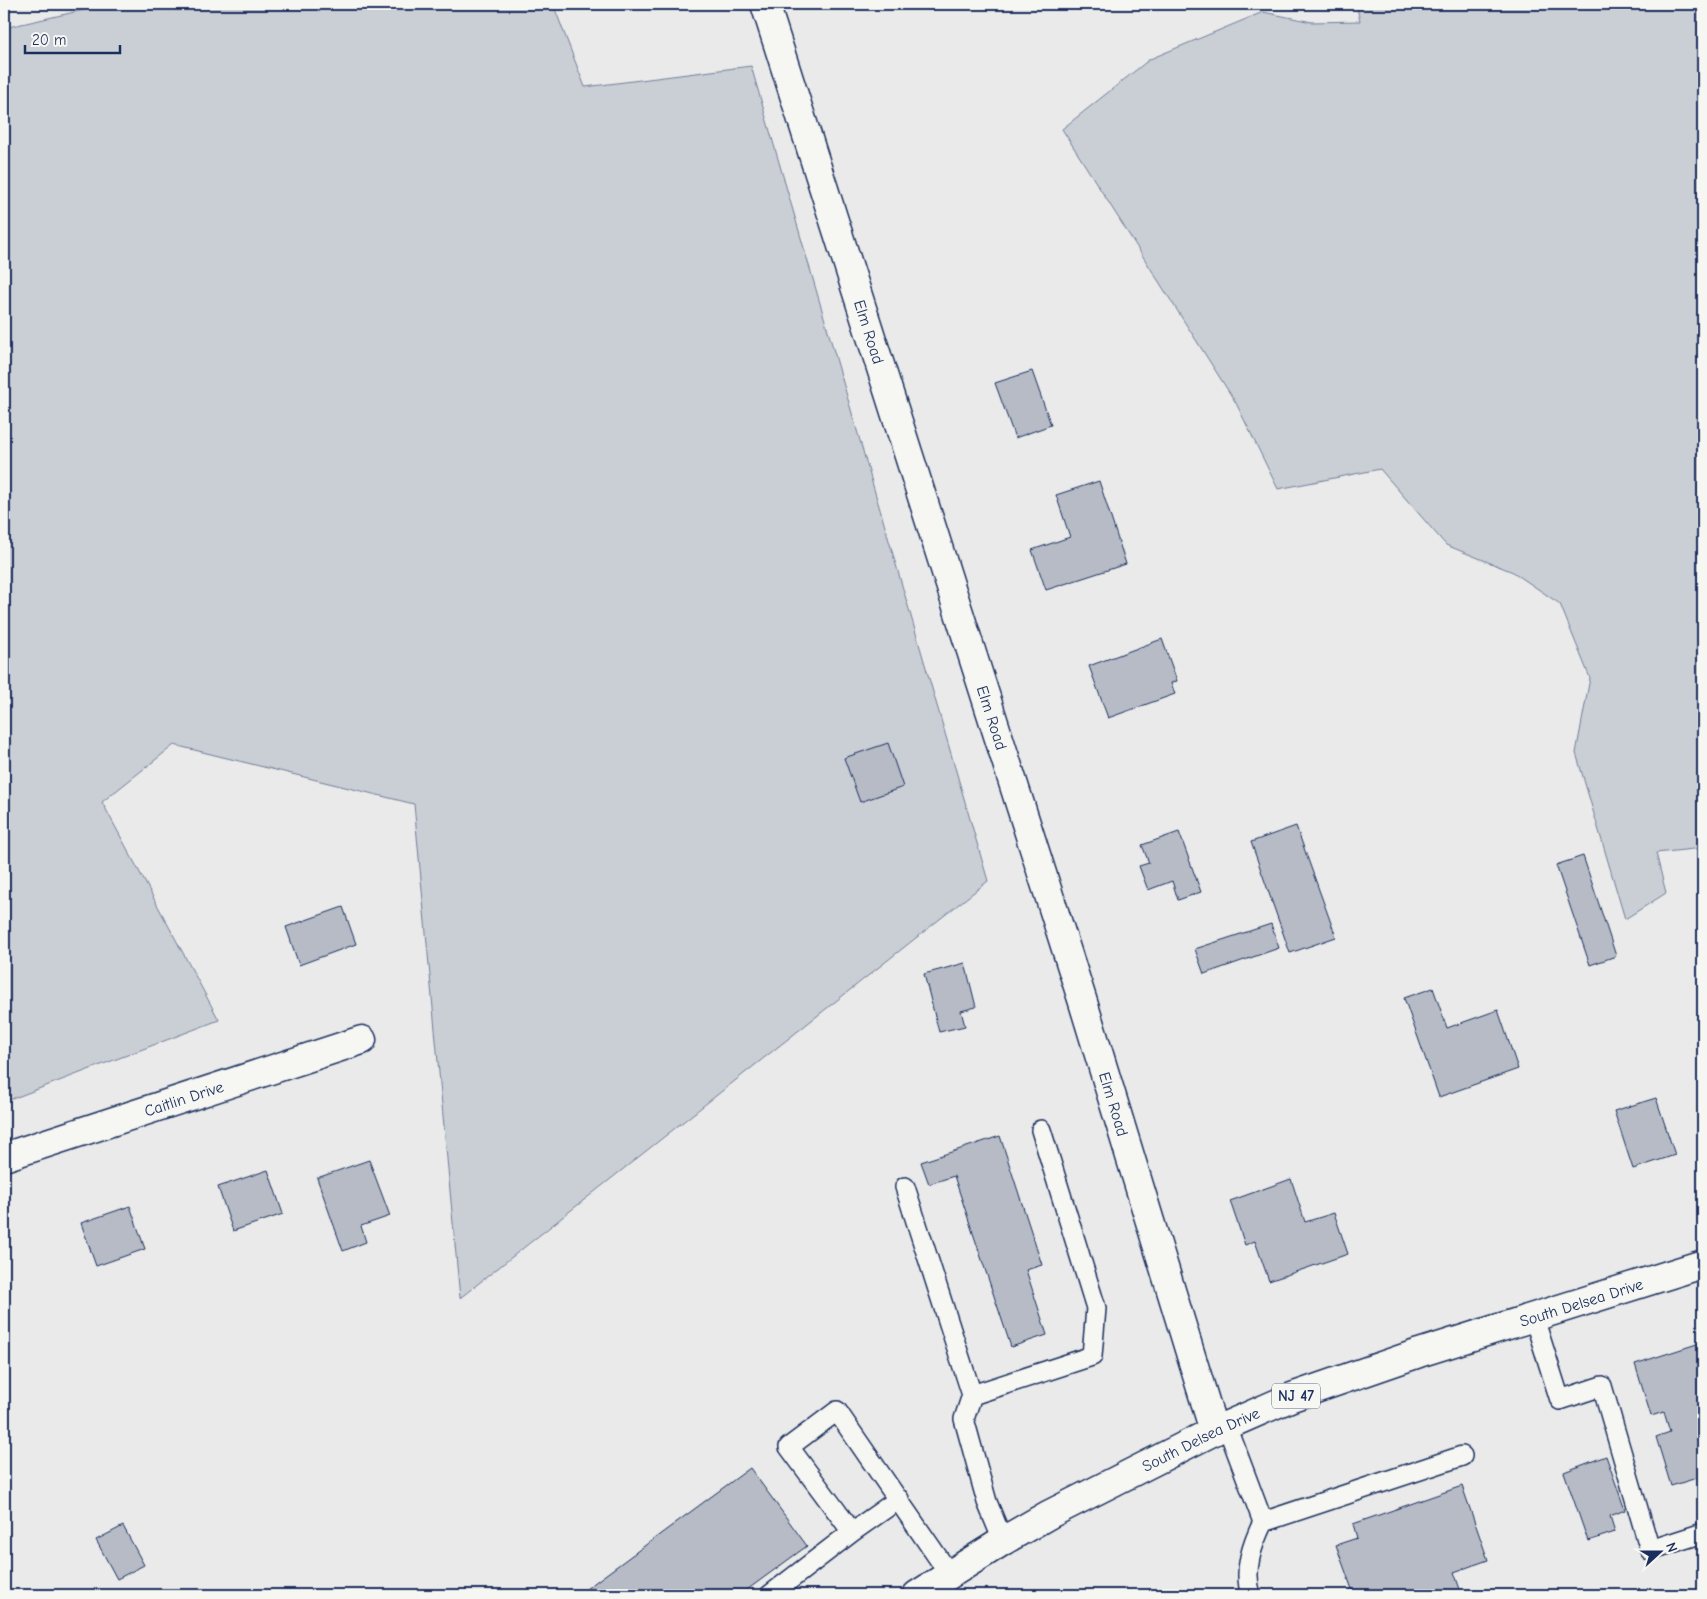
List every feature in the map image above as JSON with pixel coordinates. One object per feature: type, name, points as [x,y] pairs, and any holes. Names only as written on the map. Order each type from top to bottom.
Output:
[{"type":"street","name":"Elm Road","points":[[766,4],[1076,981],[1221,1429]]},
{"type":"street","name":"Caitlin Drive","points":[[4,1157],[362,1040]]},
{"type":"street","name":"South Delsea Drive","points":[[917,1595],[1050,1514],[1221,1429],[1292,1397],[1419,1353],[1703,1264]]},
{"type":"lane","points":[[972,1395],[1092,1356],[1096,1308],[1041,1130]]},
{"type":"lane","points":[[905,1187],[972,1395],[964,1419],[987,1502],[1003,1541]]},
{"type":"lane","points":[[1534,1318],[1560,1400],[1602,1386],[1650,1550],[1703,1534]]},
{"type":"lane","points":[[852,1532],[789,1446],[837,1411],[950,1575]]},
{"type":"lane","points":[[1221,1429],[1263,1522]]},
{"type":"lane","points":[[1251,1595],[1247,1584],[1252,1546],[1263,1522],[1462,1456]]},
{"type":"lane","points":[[770,1595],[852,1532],[899,1499]]},
{"type":"shaded area","points":[[110,4],[553,4],[585,87],[751,66],[988,881],[460,1298],[414,804],[174,745],[102,802],[219,1020],[4,1102],[4,28]]},
{"type":"shaded area","points":[[1356,4],[1703,4],[1703,848],[1656,853],[1666,893],[1625,919],[1576,753],[1590,678],[1560,604],[1513,572],[1446,545],[1380,469],[1278,489],[1236,403],[1062,129],[1150,59],[1263,12],[1312,22],[1360,21]]},
{"type":"building","points":[[1032,371],[1051,425],[1015,438],[995,383]]},
{"type":"building","points":[[1099,481],[1126,564],[1046,590],[1032,550],[1070,537],[1056,495]]},
{"type":"building","points":[[1162,639],[1177,681],[1171,683],[1175,694],[1108,718],[1089,666]]},
{"type":"building","points":[[888,743],[903,787],[860,802],[844,758]]},
{"type":"building","points":[[1296,826],[1336,937],[1290,953],[1251,842]]},
{"type":"building","points":[[1179,832],[1201,892],[1178,900],[1172,881],[1148,890],[1139,866],[1149,863],[1142,845]]},
{"type":"building","points":[[1583,856],[1616,956],[1590,965],[1556,865]]},
{"type":"building","points":[[343,907],[356,944],[299,965],[286,927]]},
{"type":"building","points":[[1271,924],[1279,948],[1204,974],[1195,949]]},
{"type":"building","points":[[965,963],[976,1007],[961,1011],[965,1026],[939,1032],[924,974]]},
{"type":"building","points":[[1433,988],[1447,1028],[1498,1010],[1518,1069],[1439,1097],[1404,998]]},
{"type":"building","points":[[1656,1098],[1675,1155],[1633,1169],[1614,1111]]},
{"type":"building","points":[[1000,1136],[1042,1265],[1026,1270],[1047,1335],[1011,1347],[954,1176],[929,1184],[921,1162]]},
{"type":"building","points":[[369,1160],[390,1216],[361,1226],[366,1242],[343,1251],[317,1178]]},
{"type":"building","points":[[268,1170],[283,1214],[233,1231],[218,1187]]},
{"type":"building","points":[[1291,1179],[1305,1222],[1334,1213],[1348,1254],[1269,1281],[1255,1241],[1245,1245],[1230,1201]]},
{"type":"building","points":[[130,1206],[145,1249],[96,1266],[81,1223]]},
{"type":"building","points":[[1703,1342],[1703,1476],[1671,1486],[1656,1437],[1670,1432],[1664,1412],[1651,1416],[1635,1364]]},
{"type":"building","points":[[1606,1456],[1625,1510],[1610,1516],[1615,1532],[1588,1541],[1564,1472]]},
{"type":"building","points":[[750,1468],[807,1546],[740,1595],[591,1595],[586,1589]]},
{"type":"building","points":[[1462,1486],[1488,1560],[1454,1572],[1462,1595],[1354,1595],[1336,1545],[1357,1538],[1353,1524]]},
{"type":"building","points":[[123,1526],[144,1565],[117,1579],[96,1540]]}]
